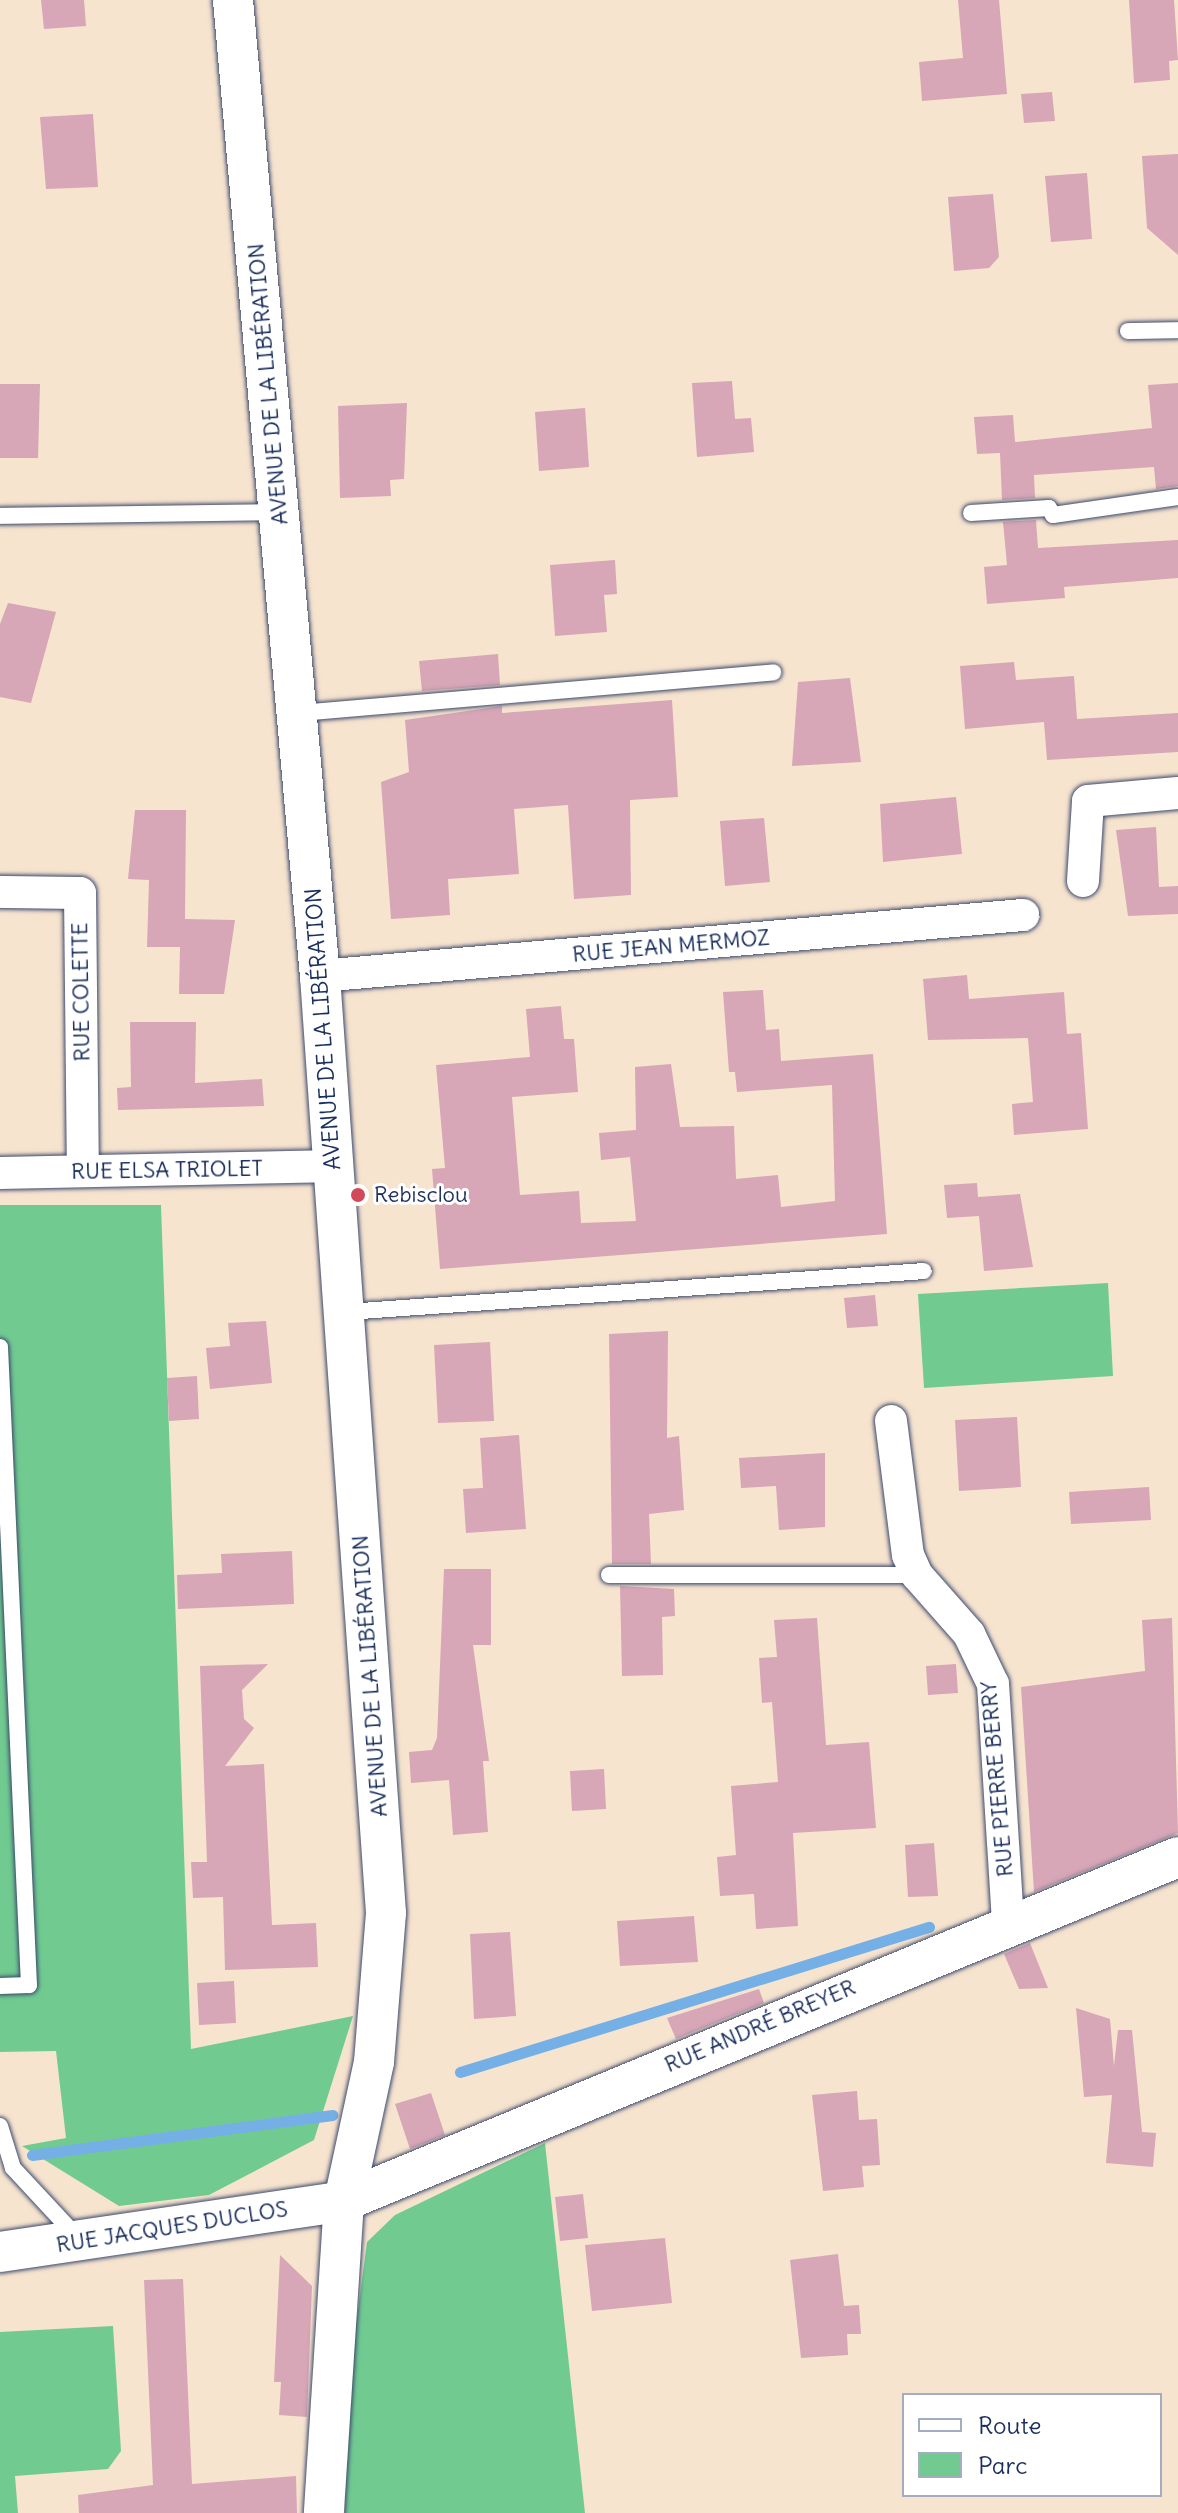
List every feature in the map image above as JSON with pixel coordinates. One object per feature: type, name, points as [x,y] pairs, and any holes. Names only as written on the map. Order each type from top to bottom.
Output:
[{"type":"street","name":"AVENUE DE LA LIBÉRATION","points":[[233,0],[299,713],[347,1312],[386,1913],[374,2062],[344,2201],[324,2513]]},
{"type":"street","points":[[1083,881],[1088,801],[1178,793]]},
{"type":"street","name":"RUE COLETTE","points":[[0,892],[80,893],[83,1171]]},
{"type":"street","name":"RUE JEAN MERMOZ","points":[[320,976],[1023,915]]},
{"type":"street","name":"RUE ELSA TRIOLET","points":[[0,1173],[333,1166]]},
{"type":"street","name":"RUE PIERRE BERRY","points":[[891,1421],[899,1508],[917,1575],[969,1634],[993,1684],[1008,1925]]},
{"type":"street","name":"RUE ANDRÉ BREYER","points":[[344,2201],[1178,1857]]},
{"type":"street","name":"RUE JACQUES DUCLOS","points":[[0,2252],[344,2201]]},
{"type":"lane","points":[[1128,331],[1178,330]]},
{"type":"lane","points":[[971,513],[1049,508],[1053,515],[1178,497]]},
{"type":"lane","points":[[0,516],[280,512]]},
{"type":"lane","points":[[299,713],[773,672]]},
{"type":"lane","points":[[347,1312],[924,1271]]},
{"type":"lane","points":[[0,1347],[5,1609],[29,1985],[0,1986]]},
{"type":"lane","points":[[609,1575],[917,1575]]},
{"type":"lane","points":[[0,2126],[13,2168],[81,2242]]},
{"type":"green space","points":[[0,1205],[161,1205],[191,2049],[353,2016],[314,2140],[209,2195],[119,2206],[22,2146],[66,2138],[56,2051],[0,2052]]},
{"type":"green space","points":[[1108,1283],[1113,1376],[924,1388],[918,1294]]},
{"type":"green space","points":[[545,2143],[585,2513],[345,2513],[346,2402],[367,2242],[395,2215]]},
{"type":"green space","points":[[113,2326],[121,2451],[108,2469],[15,2476],[18,2513],[0,2513],[0,2332]]},
{"type":"building","points":[[41,0],[84,0],[86,26],[44,29]]},
{"type":"building","points":[[958,0],[999,0],[1007,94],[922,101],[919,62],[963,58]]},
{"type":"building","points":[[1129,0],[1174,0],[1178,60],[1169,61],[1170,80],[1134,83]]},
{"type":"building","points":[[1052,92],[1055,121],[1024,123],[1021,94]]},
{"type":"building","points":[[93,114],[98,187],[46,189],[40,117]]},
{"type":"building","points":[[1178,154],[1178,255],[1147,228],[1142,156]]},
{"type":"building","points":[[1087,173],[1092,239],[1051,242],[1045,176]]},
{"type":"building","points":[[993,194],[999,257],[989,268],[954,271],[948,197]]},
{"type":"building","points":[[732,381],[735,419],[751,418],[754,452],[697,457],[692,383]]},
{"type":"building","points":[[1178,383],[1178,486],[1156,489],[1154,467],[1034,475],[1035,498],[1002,500],[1000,453],[977,454],[974,417],[1013,415],[1015,442],[1152,428],[1148,385]]},
{"type":"building","points":[[0,384],[40,384],[38,458],[0,458]]},
{"type":"building","points":[[407,403],[404,479],[390,480],[391,496],[340,498],[338,406]]},
{"type":"building","points":[[585,408],[589,467],[539,471],[535,412]]},
{"type":"building","points":[[1036,520],[1038,548],[1178,540],[1178,578],[1064,587],[1065,598],[987,604],[984,567],[1007,565],[1003,522]]},
{"type":"building","points":[[615,560],[617,594],[604,595],[607,632],[555,636],[550,565]]},
{"type":"building","points":[[8,603],[56,612],[31,703],[0,697],[0,624]]},
{"type":"building","points":[[498,654],[500,685],[422,691],[419,661]]},
{"type":"building","points":[[1014,662],[1016,680],[1074,676],[1077,719],[1178,713],[1178,752],[1047,760],[1044,722],[965,729],[960,666]]},
{"type":"building","points":[[850,678],[861,762],[792,766],[798,682]]},
{"type":"building","points":[[672,700],[678,797],[630,800],[631,895],[574,899],[568,805],[514,809],[519,874],[448,879],[450,915],[391,919],[381,782],[409,772],[405,720],[502,706],[502,713]]},
{"type":"building","points":[[956,797],[962,854],[883,862],[880,804]]},
{"type":"building","points":[[135,810],[186,810],[185,919],[235,920],[224,994],[179,994],[180,947],[147,947],[149,880],[128,879]]},
{"type":"building","points":[[764,818],[770,882],[725,886],[720,821]]},
{"type":"building","points":[[1156,827],[1159,887],[1178,886],[1178,914],[1128,916],[1116,830]]},
{"type":"building","points":[[967,975],[969,999],[1064,992],[1067,1034],[1081,1033],[1088,1129],[1014,1135],[1012,1104],[1033,1102],[1028,1038],[928,1040],[923,979]]},
{"type":"building","points":[[763,990],[766,1030],[779,1029],[781,1061],[873,1054],[887,1234],[440,1269],[432,1169],[445,1168],[436,1065],[530,1057],[526,1009],[561,1006],[564,1039],[574,1039],[578,1092],[512,1097],[520,1195],[579,1191],[581,1223],[636,1221],[630,1157],[601,1160],[599,1133],[636,1130],[635,1067],[671,1064],[680,1127],[734,1126],[736,1179],[778,1175],[781,1207],[835,1201],[832,1085],[737,1092],[735,1072],[729,1072],[723,992]]},
{"type":"building","points":[[130,1022],[196,1022],[195,1083],[262,1079],[264,1106],[118,1110],[117,1088],[131,1087]]},
{"type":"building","points":[[977,1183],[978,1197],[1020,1194],[1033,1267],[984,1271],[979,1216],[947,1218],[944,1185]]},
{"type":"building","points":[[875,1295],[878,1326],[847,1328],[844,1298]]},
{"type":"building","points":[[266,1321],[272,1383],[210,1389],[206,1348],[230,1346],[228,1323]]},
{"type":"building","points":[[668,1331],[667,1438],[679,1436],[684,1510],[649,1514],[651,1564],[612,1564],[609,1334]]},
{"type":"building","points":[[490,1342],[494,1421],[438,1423],[434,1345]]},
{"type":"building","points":[[197,1376],[199,1419],[169,1421],[167,1378]]},
{"type":"building","points":[[1017,1417],[1021,1487],[959,1491],[955,1420]]},
{"type":"building","points":[[519,1435],[526,1529],[466,1533],[463,1489],[483,1488],[480,1438]]},
{"type":"building","points":[[825,1453],[825,1527],[779,1530],[776,1486],[741,1488],[739,1458]]},
{"type":"building","points":[[1149,1487],[1151,1520],[1071,1524],[1069,1492]]},
{"type":"building","points":[[292,1551],[294,1604],[178,1609],[177,1575],[222,1573],[221,1554]]},
{"type":"building","points":[[444,1569],[491,1569],[491,1645],[473,1645],[489,1761],[483,1761],[488,1832],[453,1835],[449,1780],[411,1783],[409,1752],[432,1750],[437,1738]]},
{"type":"building","points":[[620,1586],[674,1589],[675,1616],[662,1617],[663,1675],[622,1676]]},
{"type":"building","points":[[817,1618],[826,1745],[869,1742],[876,1828],[793,1833],[798,1926],[756,1929],[754,1894],[720,1896],[717,1857],[736,1855],[731,1786],[778,1782],[772,1702],[762,1703],[759,1658],[777,1657],[774,1620]]},
{"type":"building","points":[[1172,1618],[1178,1833],[1034,1892],[1021,1687],[1145,1671],[1142,1620]]},
{"type":"building","points":[[268,1664],[242,1690],[244,1719],[254,1728],[225,1766],[264,1764],[272,1925],[316,1923],[318,1967],[225,1970],[223,1897],[193,1898],[191,1862],[207,1862],[200,1666]]},
{"type":"building","points":[[956,1664],[958,1693],[928,1695],[926,1666]]},
{"type":"building","points":[[604,1769],[606,1809],[572,1811],[570,1771]]},
{"type":"building","points":[[934,1843],[938,1896],[908,1897],[905,1845]]},
{"type":"building","points":[[694,1916],[698,1962],[620,1966],[617,1921]]},
{"type":"building","points":[[510,1932],[516,2016],[474,2019],[470,1934]]},
{"type":"building","points":[[1030,1943],[1048,1988],[1019,1989],[1004,1954]]},
{"type":"building","points":[[234,1981],[236,2023],[199,2025],[197,1983]]},
{"type":"building","points":[[759,1989],[764,2003],[676,2039],[667,2018]]},
{"type":"building","points":[[1076,2008],[1110,2019],[1114,2066],[1118,2030],[1132,2030],[1142,2132],[1156,2133],[1153,2167],[1106,2163],[1112,2095],[1084,2097]]},
{"type":"building","points":[[857,2091],[859,2120],[877,2119],[880,2165],[862,2166],[864,2187],[823,2191],[812,2095]]},
{"type":"building","points":[[431,2093],[445,2135],[410,2149],[395,2104]]},
{"type":"building","points":[[583,2194],[588,2238],[560,2241],[555,2197]]},
{"type":"building","points":[[665,2238],[672,2303],[592,2311],[585,2245]]},
{"type":"building","points":[[838,2254],[844,2306],[859,2305],[861,2334],[847,2334],[848,2355],[801,2358],[790,2260]]},
{"type":"building","points":[[280,2255],[312,2286],[307,2417],[279,2415],[281,2382],[274,2382]]},
{"type":"building","points":[[183,2279],[192,2484],[296,2476],[297,2513],[79,2513],[78,2495],[153,2485],[144,2280]]},
{"type":"waterway","points":[[460,2072],[929,1927]]},
{"type":"waterway","points":[[32,2155],[332,2115]]},
{"type":"place","name":"Rebisclou","points":[[358,1195]]}]
